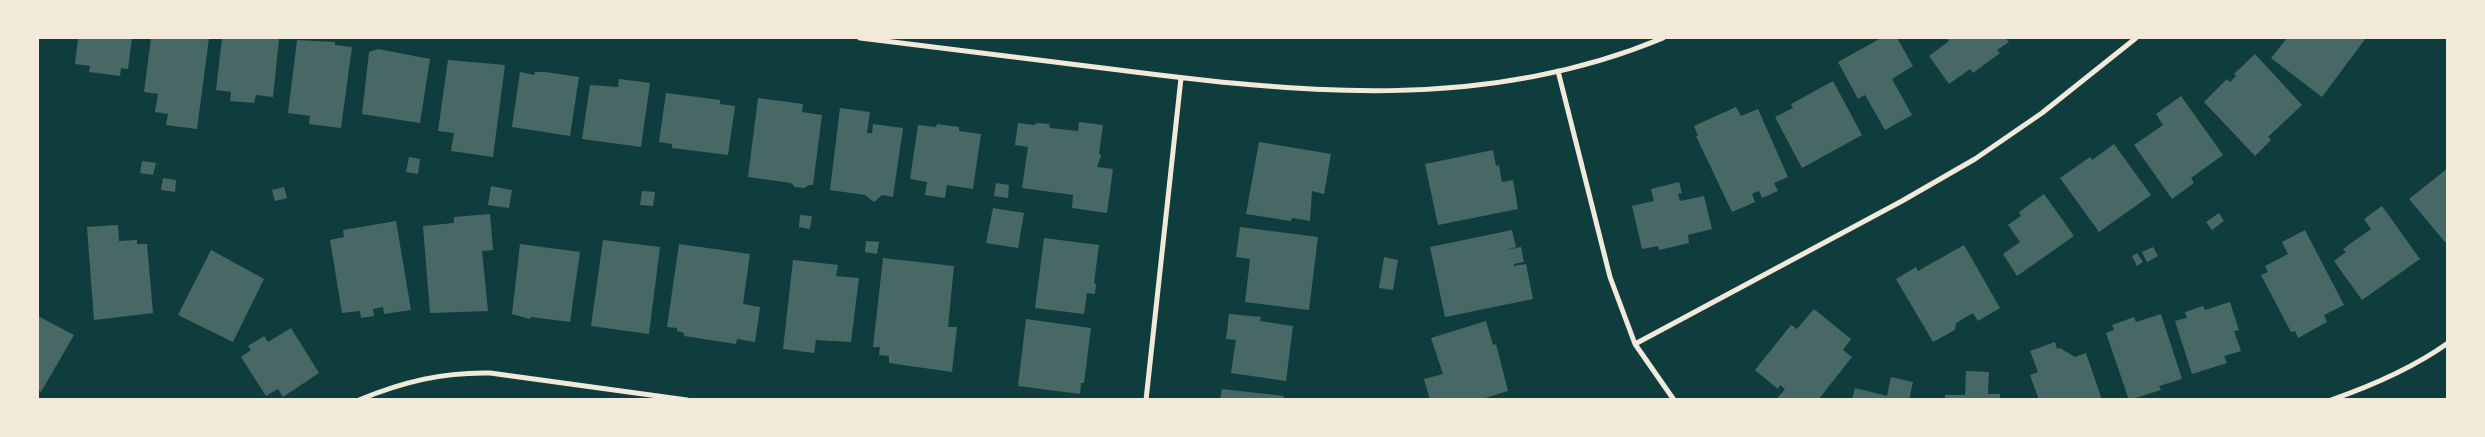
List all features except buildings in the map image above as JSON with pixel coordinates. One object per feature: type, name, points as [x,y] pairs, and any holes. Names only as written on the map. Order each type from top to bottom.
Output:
[{"type":"street","points":[[862,38],[1181,78],[1287,89],[1395,92],[1502,83],[1558,71],[1630,51],[1663,38]]},
{"type":"street","points":[[1635,344],[1902,201],[1975,159],[2042,113],[2136,38]]},
{"type":"street","points":[[1558,71],[1610,277],[1635,344],[1674,400]]},
{"type":"street","points":[[1146,400],[1181,78]]},
{"type":"street","points":[[2331,400],[2400,371],[2448,343]]},
{"type":"street","points":[[359,400],[412,381],[466,372],[490,373],[687,400]]}]
